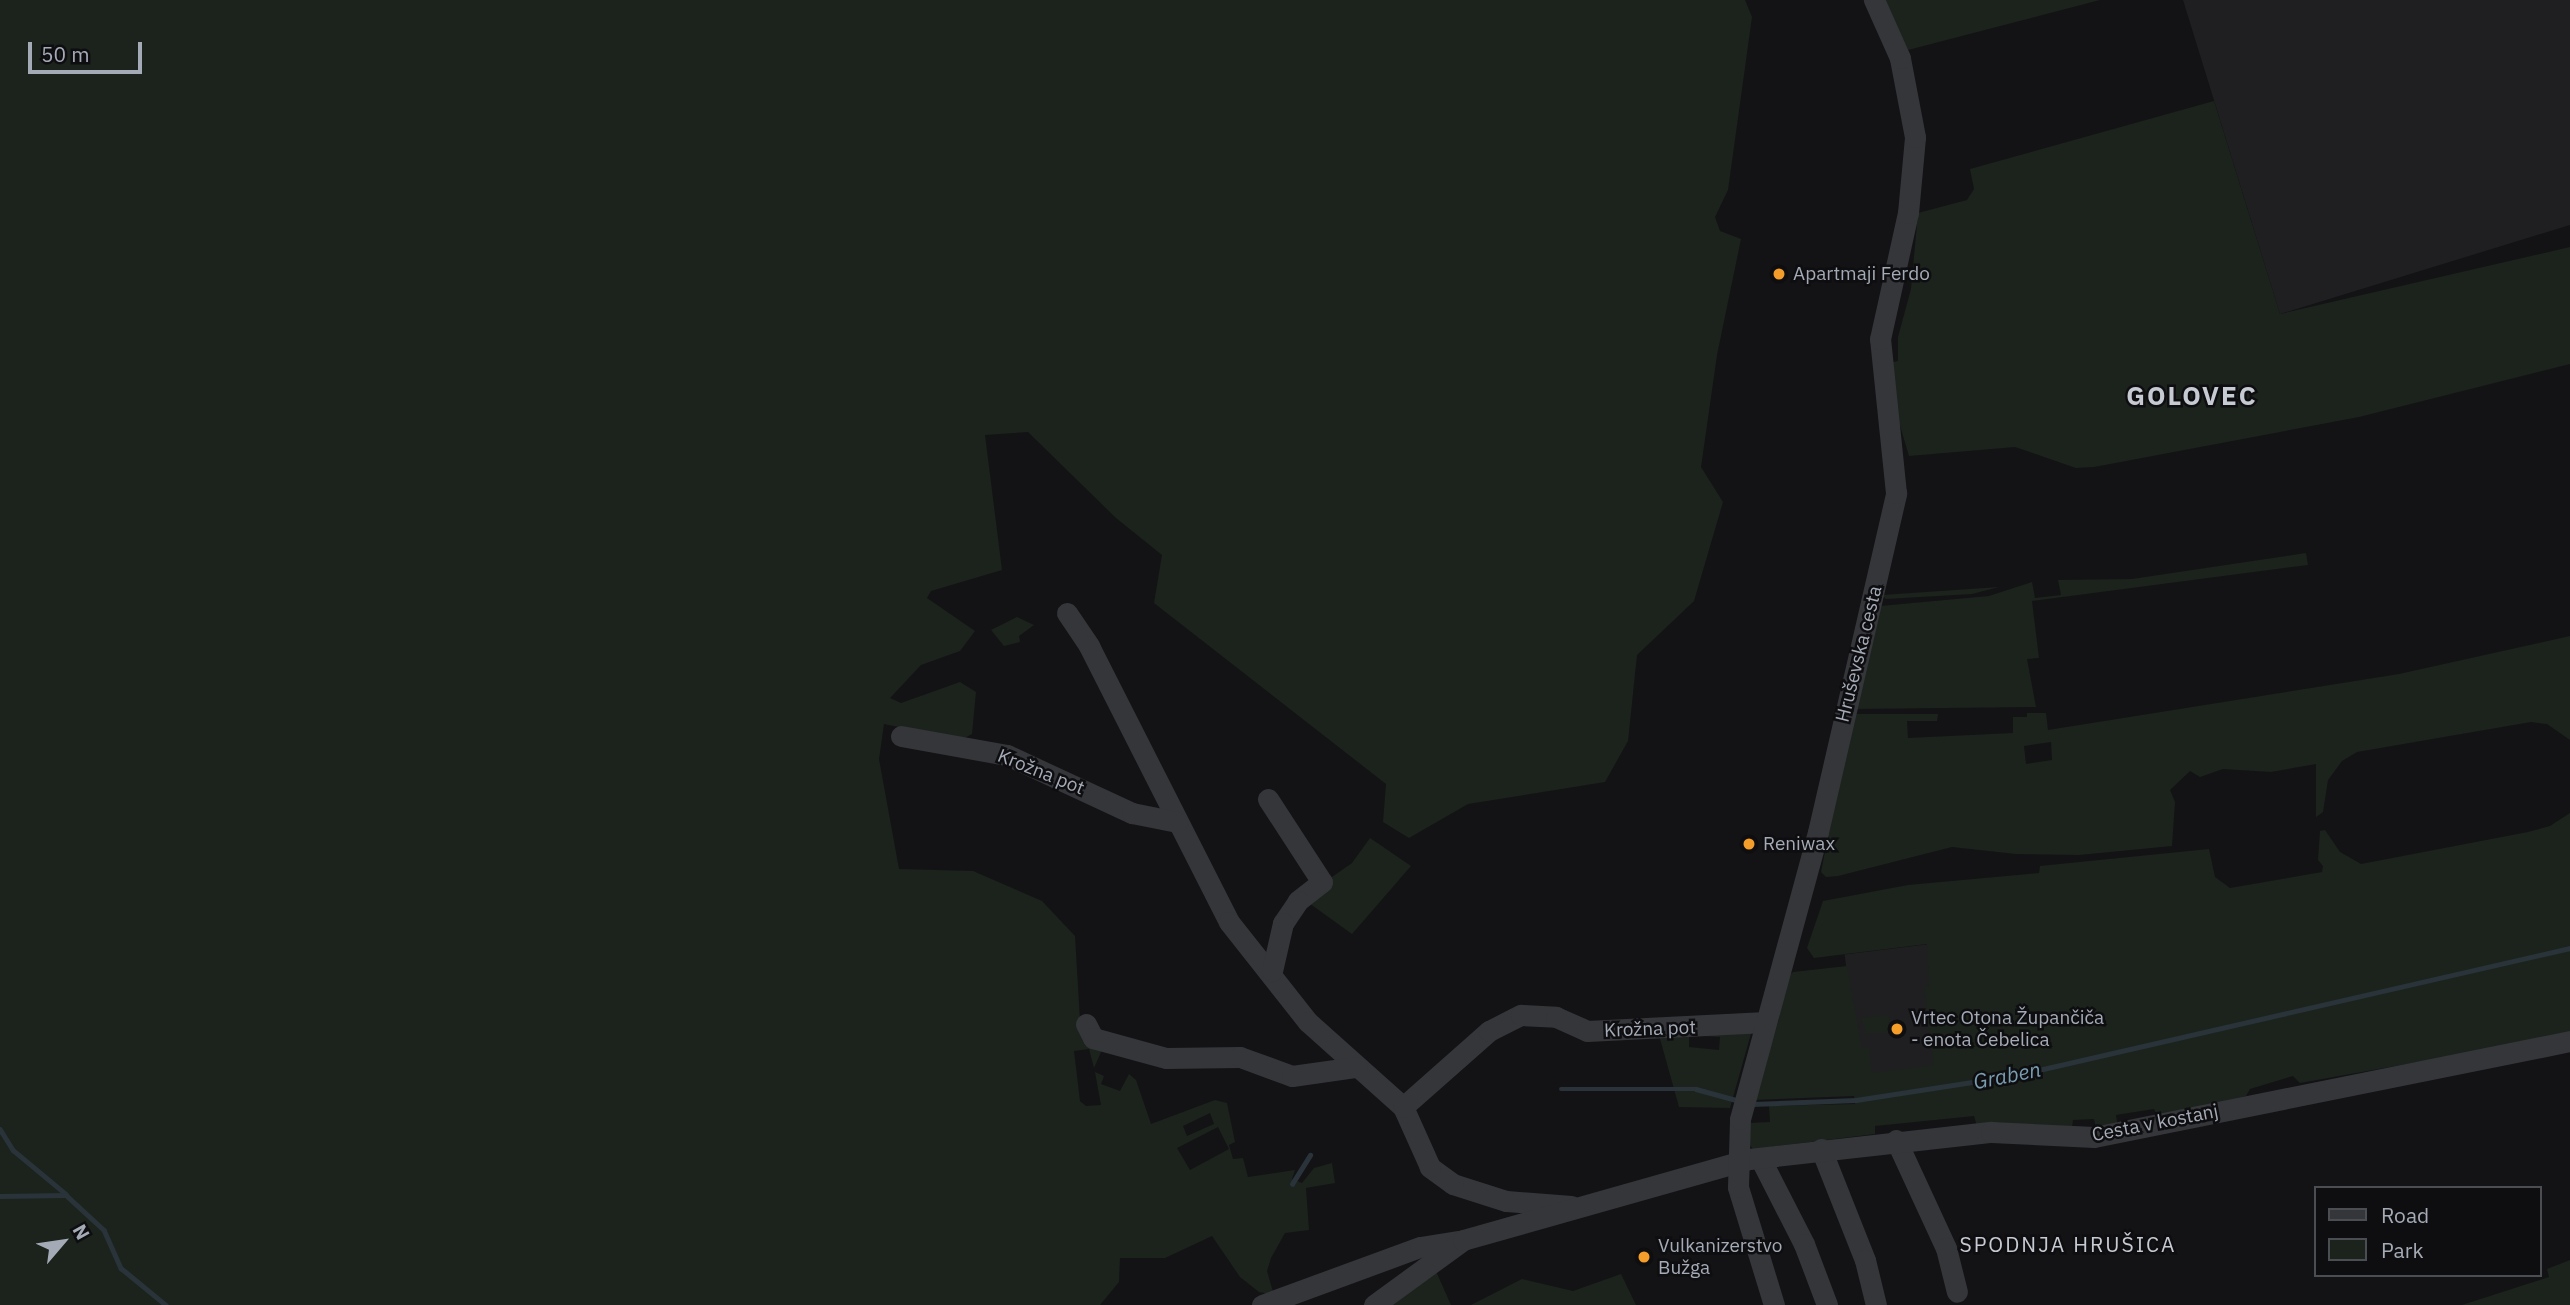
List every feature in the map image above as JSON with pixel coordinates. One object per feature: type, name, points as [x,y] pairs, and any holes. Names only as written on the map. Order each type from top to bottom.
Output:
[{"type":"street","name":"Hruševska cesta","points":[[1773,1305],[1740,1194],[1736,1163],[1743,1101],[1821,822],[1894,508],[1895,461],[1882,391],[1880,339],[1908,213],[1915,137],[1904,69],[1874,0]]},
{"type":"street","points":[[1067,613],[1088,646],[1229,922],[1272,971],[1308,1022],[1402,1107],[1430,1167],[1453,1184],[1506,1201],[1590,1207]]},
{"type":"street","name":"Krožna pot","points":[[901,736],[1007,755],[1132,813],[1177,822]]},
{"type":"street","points":[[1268,799],[1322,882],[1297,901],[1283,923],[1272,971]]},
{"type":"street","name":"Krožna pot","points":[[1402,1107],[1489,1031],[1521,1015],[1556,1017],[1587,1031],[1766,1022]]},
{"type":"street","points":[[1086,1024],[1093,1038],[1166,1058],[1240,1056],[1292,1076],[1356,1067]]},
{"type":"street","name":"Cesta v kostanj","points":[[1736,1163],[1821,1149],[1991,1132],[2095,1137],[2570,1041]]},
{"type":"street","points":[[1896,1140],[1946,1248],[1957,1292]]},
{"type":"street","points":[[1821,1149],[1864,1260],[1875,1305]]},
{"type":"street","points":[[1760,1158],[1804,1244],[1827,1305]]},
{"type":"street","points":[[1262,1305],[1420,1247],[1463,1240],[1590,1207],[1674,1177],[1736,1163]]},
{"type":"street","points":[[1374,1305],[1463,1240]]},
{"type":"shaded area","points":[[2183,0],[2570,0],[2570,225],[2280,314]]},
{"type":"shaded area","name":"Vrtec Otona Župančiča - enota Čebelica","points":[[1930,944],[1947,1082],[1862,1092],[1845,954]]},
{"type":"green space","points":[[0,0],[1745,0],[1752,17],[1728,190],[1715,217],[1720,231],[1741,239],[1717,355],[1701,467],[1723,502],[1694,601],[1637,655],[1628,741],[1605,782],[1468,804],[1409,838],[1383,822],[1386,784],[1154,603],[1162,555],[1116,518],[1028,432],[985,435],[1002,570],[931,591],[927,598],[975,631],[960,651],[921,665],[890,698],[901,703],[960,682],[976,692],[972,734],[961,740],[884,724],[879,759],[899,869],[973,871],[1042,901],[1075,936],[1080,1020],[1105,1043],[1094,1068],[1089,1049],[1074,1051],[1080,1101],[1086,1106],[1101,1105],[1095,1072],[1104,1076],[1101,1084],[1120,1091],[1129,1074],[1136,1080],[1151,1124],[1215,1100],[1227,1103],[1235,1142],[1229,1145],[1233,1159],[1243,1158],[1248,1177],[1295,1170],[1292,1179],[1302,1183],[1314,1168],[1332,1163],[1335,1183],[1306,1188],[1309,1230],[1285,1233],[1271,1258],[1267,1271],[1274,1295],[1259,1292],[1240,1277],[1212,1236],[1165,1258],[1120,1258],[1119,1282],[1100,1305],[0,1305]],"holes":[[[1210,1113],[1214,1124],[1187,1136],[1183,1126]],[[1218,1127],[1229,1149],[1190,1170],[1177,1148]]]},
{"type":"green space","points":[[1884,0],[2100,0],[1908,50]]},
{"type":"green space","points":[[2214,101],[2280,314],[2570,247],[2570,364],[2359,417],[2094,467],[2076,468],[2015,447],[1909,456],[1891,395],[1889,363],[1898,361],[1898,337],[1911,289],[1918,213],[1967,200],[1974,189],[1970,169]]},
{"type":"green space","points":[[2306,553],[2308,565],[2032,601],[2039,658],[2027,659],[2036,707],[1854,709],[1880,606],[1989,596],[2032,582],[2035,598],[2061,595],[2058,580],[2132,579]]},
{"type":"green space","points":[[1999,587],[1972,594],[1886,599],[1882,595]]},
{"type":"green space","points":[[1017,617],[1034,625],[1019,636],[1020,642],[1004,646],[991,630]]},
{"type":"green space","points":[[2570,636],[2570,740],[2547,724],[2531,722],[2357,752],[2342,761],[2328,780],[2323,812],[2316,817],[2316,764],[2271,772],[2223,769],[2200,777],[2190,771],[2170,790],[2175,802],[2172,846],[2079,855],[2016,854],[1952,847],[1838,876],[1826,877],[1821,872],[1852,714],[1938,714],[1937,721],[1907,721],[1908,738],[2013,733],[2013,717],[2027,717],[2027,713],[2046,713],[2048,730],[2399,674]],"holes":[[[2051,742],[2052,760],[2026,764],[2024,746]]]},
{"type":"green space","points":[[2570,813],[2570,1035],[2300,1083],[2293,1076],[2250,1089],[2246,1096],[2159,1119],[2154,1109],[2116,1115],[2118,1128],[2096,1128],[2094,1119],[2073,1120],[2072,1127],[1977,1126],[1974,1116],[1875,1126],[1875,1134],[1753,1149],[1748,1143],[1747,1123],[1770,1122],[1769,1106],[1855,1104],[1854,1096],[1754,1100],[1779,1019],[1785,979],[1793,972],[1847,966],[1862,1048],[1869,1048],[1872,1073],[1934,1065],[1924,987],[1929,986],[1927,944],[1814,958],[1807,948],[1823,901],[1908,885],[2039,873],[2040,866],[2209,849],[2215,877],[2230,888],[2322,872],[2323,866],[2318,860],[2320,831],[2325,830],[2340,852],[2361,864],[2528,832],[2550,826]]},
{"type":"green space","points":[[1370,838],[1411,866],[1352,934],[1302,898],[1352,863]]},
{"type":"green space","points":[[1889,1015],[1891,1033],[1866,1033],[1861,1018]]},
{"type":"green space","points":[[1657,1028],[1752,1030],[1730,1108],[1679,1107]],"holes":[[[1689,1035],[1720,1037],[1719,1050],[1689,1047]]]},
{"type":"green space","points":[[2570,1260],[2570,1305],[2462,1305],[2549,1277],[2547,1269]]},
{"type":"green space","points":[[1435,1269],[1451,1305],[1379,1305]]},
{"type":"green space","points":[[1621,1274],[1636,1305],[1471,1305],[1522,1279],[1573,1291]]},
{"type":"waterway","name":"Graben","points":[[1752,1104],[1856,1100],[2017,1075],[2570,948]]},
{"type":"waterway","name":"Graben","points":[[1561,1089],[1696,1089],[1740,1101]]},
{"type":"waterway","points":[[0,1129],[13,1150],[66,1194]]},
{"type":"waterway","name":"Graben","points":[[1292,1184],[1310,1155]]},
{"type":"waterway","points":[[0,1196],[66,1195],[104,1230],[121,1268],[166,1305]]},
{"type":"place","name":"Apartmaji Ferdo","points":[[1779,274]]},
{"type":"place","name":"Reniwax","points":[[1749,844]]},
{"type":"place","name":"Vrtec Otona Župančiča - enota Čebelica","points":[[1897,1029]]},
{"type":"place","name":"Vulkanizerstvo Bužga","points":[[1644,1257]]},
{"type":"district","name":"GOLOVEC","points":[[2192,396]]},
{"type":"district","name":"SPODNJA HRUŠICA","points":[[2068,1244]]}]
